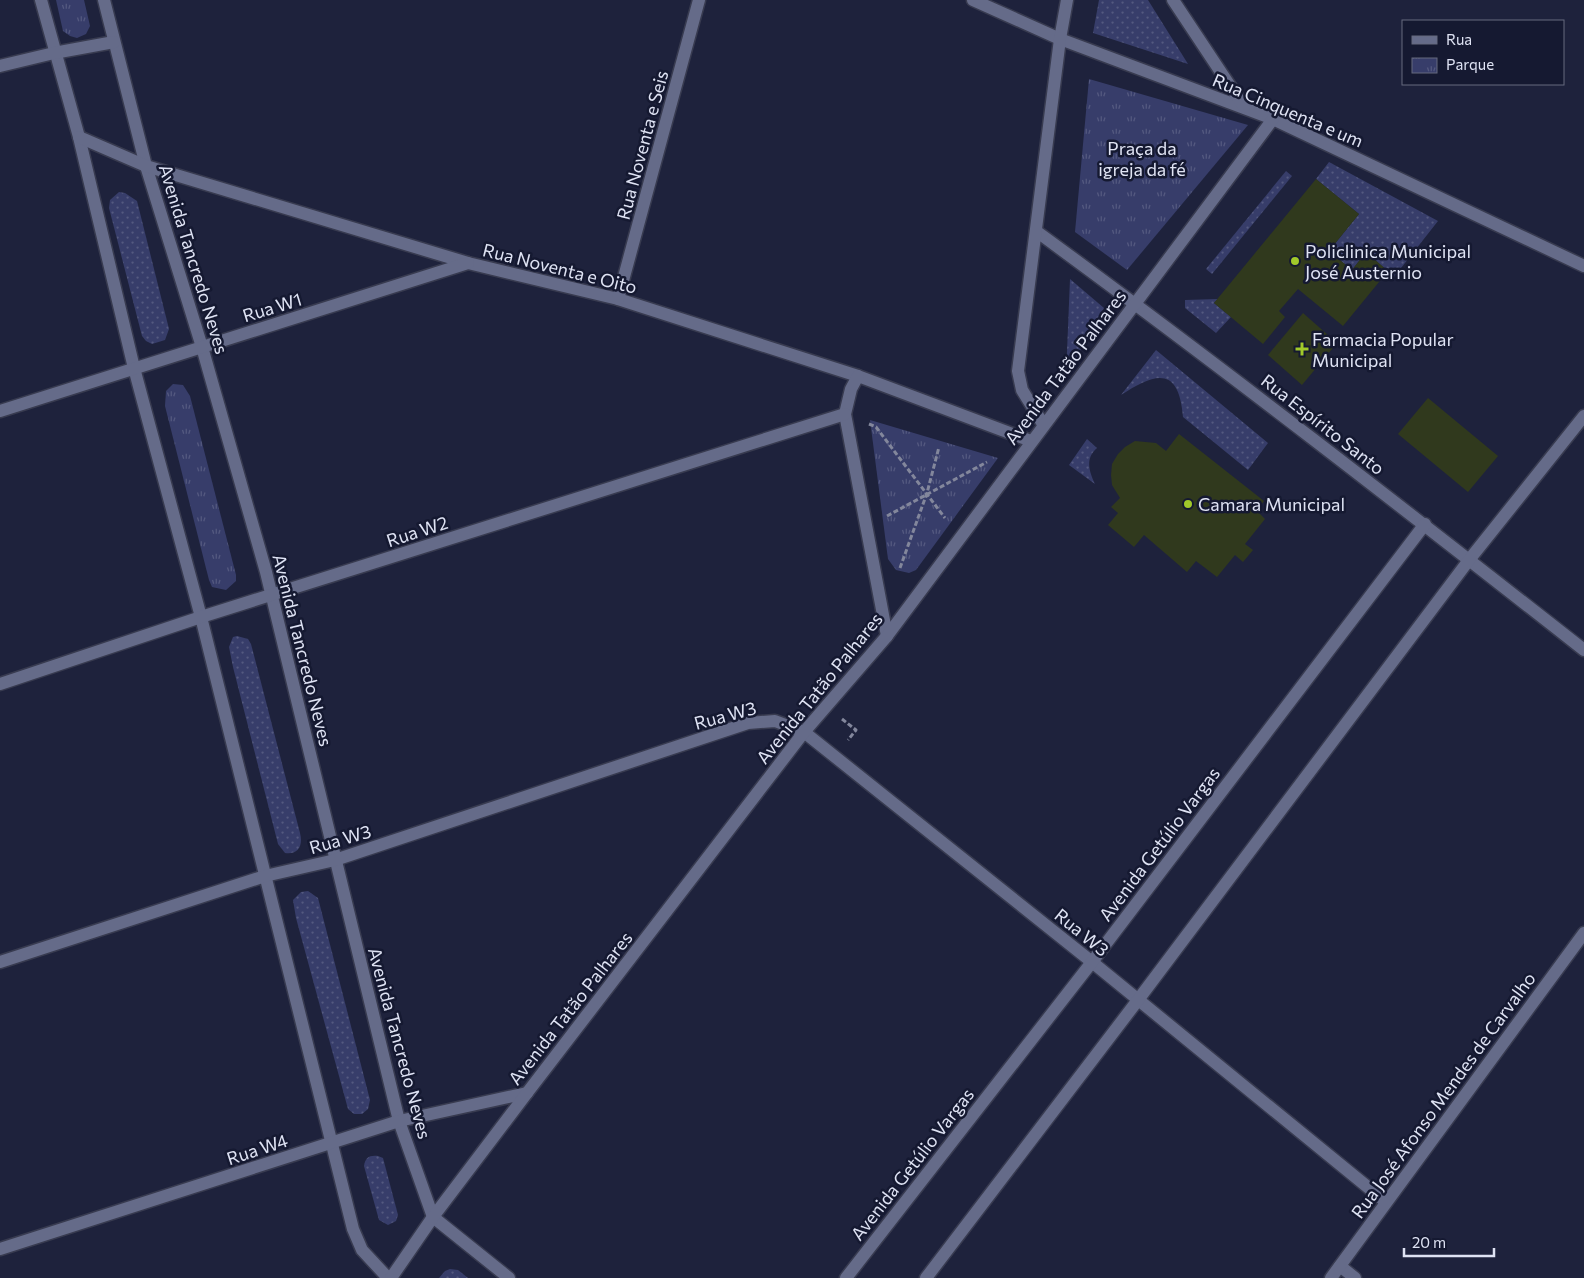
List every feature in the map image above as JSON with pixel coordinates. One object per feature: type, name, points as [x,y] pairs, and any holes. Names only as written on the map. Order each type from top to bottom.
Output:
[{"type":"street","points":[[41,0],[79,136],[134,368],[201,617],[353,1229],[362,1250],[390,1278]]},
{"type":"street","name":"Avenida Tancredo Neves","points":[[104,0],[146,166],[202,347],[272,596],[399,1121],[433,1217]]},
{"type":"street","name":"Rua Noventa e Seis","points":[[618,299],[699,0]]},
{"type":"street","name":"Rua Cinquenta e um","points":[[973,0],[1060,39],[1273,119],[1584,266]]},
{"type":"street","points":[[1043,424],[1022,390],[1018,371],[1060,39],[1067,0]]},
{"type":"street","points":[[1173,0],[1244,107]]},
{"type":"street","points":[[0,66],[54,52],[114,42]]},
{"type":"street","name":"Avenida Tatão Palhares","points":[[390,1278],[433,1217],[527,1093],[804,732],[886,636],[1273,119]]},
{"type":"street","name":"Rua Noventa e Oito","points":[[79,136],[146,166],[468,264],[618,299],[858,376],[1031,441]]},
{"type":"street","name":"Rua Espírito Santo","points":[[1036,231],[1135,303],[1425,524],[1468,560],[1584,650]]},
{"type":"street","name":"Rua W1","points":[[0,411],[468,264]]},
{"type":"street","points":[[858,376],[851,389],[845,414],[886,636]]},
{"type":"street","name":"Rua W2","points":[[0,684],[201,617],[845,414]]},
{"type":"street","points":[[926,1278],[1138,1000],[1468,560],[1584,416]]},
{"type":"street","name":"Avenida Getúlio Vargas","points":[[846,1278],[1092,962],[1425,524]]},
{"type":"street","name":"Rua W3","points":[[0,962],[265,876],[336,860],[748,724],[775,721],[804,732],[835,756],[1092,962],[1386,1202]]},
{"type":"street","name":"Rua José Afonso Mendes de Carvalho","points":[[1331,1278],[1584,933]]},
{"type":"street","name":"Rua W4","points":[[0,1249],[399,1121],[527,1093]]},
{"type":"street","points":[[433,1217],[510,1278]]},
{"type":"street","points":[[1340,1266],[1355,1278]]},
{"type":"path","points":[[876,427],[945,518]]},
{"type":"path","points":[[900,568],[940,447]]},
{"type":"path","points":[[886,516],[987,462]]},
{"type":"path","points":[[826,706],[856,730],[835,756]]},
{"type":"green space","points":[[56,0],[84,0],[90,26],[86,34],[77,38],[63,31]]},
{"type":"green space","points":[[1099,0],[1148,0],[1188,64],[1093,33]]},
{"type":"green space","name":"Praça da igreja da fé","points":[[1089,79],[1248,125],[1127,270],[1075,232]]},
{"type":"green space","points":[[1329,162],[1438,221],[1394,277],[1366,252],[1352,270],[1329,251],[1359,214],[1316,179]]},
{"type":"green space","points":[[1286,171],[1292,176],[1212,274],[1206,269]]},
{"type":"green space","points":[[119,192],[125,193],[137,201],[169,329],[165,340],[152,344],[142,336],[109,208],[110,200]]},
{"type":"green space","points":[[1070,279],[1104,308],[1066,376]]},
{"type":"green space","points":[[1218,299],[1214,303],[1231,317],[1216,333],[1185,308],[1185,300]]},
{"type":"green space","points":[[1156,350],[1268,443],[1248,470],[1183,417],[1181,400],[1177,389],[1171,382],[1164,378],[1155,378],[1121,395]]},
{"type":"green space","points":[[173,384],[183,385],[190,396],[236,575],[236,581],[226,590],[212,587],[209,580],[165,406],[166,391]]},
{"type":"green space","points":[[870,420],[998,458],[916,570],[909,573],[896,570],[888,559]]},
{"type":"green space","points":[[1087,439],[1097,448],[1091,456],[1089,465],[1095,484],[1069,465]]},
{"type":"green space","points":[[237,636],[248,639],[251,644],[300,833],[300,845],[297,851],[294,852],[285,853],[278,844],[229,647],[233,637]]},
{"type":"green space","points":[[308,891],[318,898],[370,1100],[368,1109],[362,1114],[354,1114],[348,1109],[296,918],[293,900],[301,892]]},
{"type":"green space","points":[[378,1156],[383,1158],[398,1215],[396,1221],[388,1225],[379,1220],[364,1166],[368,1158]]},
{"type":"green space","points":[[450,1269],[458,1270],[468,1278],[439,1278],[445,1271]]},
{"type":"building","name":"Policlinica Municipal José Austernio","points":[[1316,179],[1359,214],[1329,251],[1352,270],[1366,252],[1388,271],[1343,326],[1298,289],[1279,311],[1285,317],[1263,344],[1214,303]]},
{"type":"building","name":"Farmacia Popular Municipal","points":[[1303,313],[1337,343],[1302,385],[1268,355]]},
{"type":"building","points":[[1428,398],[1498,456],[1468,492],[1398,434]]},
{"type":"building","name":"Camara Municipal","points":[[1179,434],[1264,501],[1257,511],[1265,519],[1245,544],[1253,550],[1243,562],[1235,555],[1217,577],[1196,561],[1187,572],[1144,535],[1134,547],[1108,525],[1118,513],[1111,507],[1120,498],[1112,485],[1111,475],[1112,464],[1118,454],[1135,441],[1156,443],[1166,451]]},
{"type":"place","name":"Policlinica Municipal José Austernio","points":[[1295,261]]},
{"type":"place","name":"Farmacia Popular Municipal","points":[[1302,349]]},
{"type":"place","name":"Camara Municipal","points":[[1188,504]]}]
